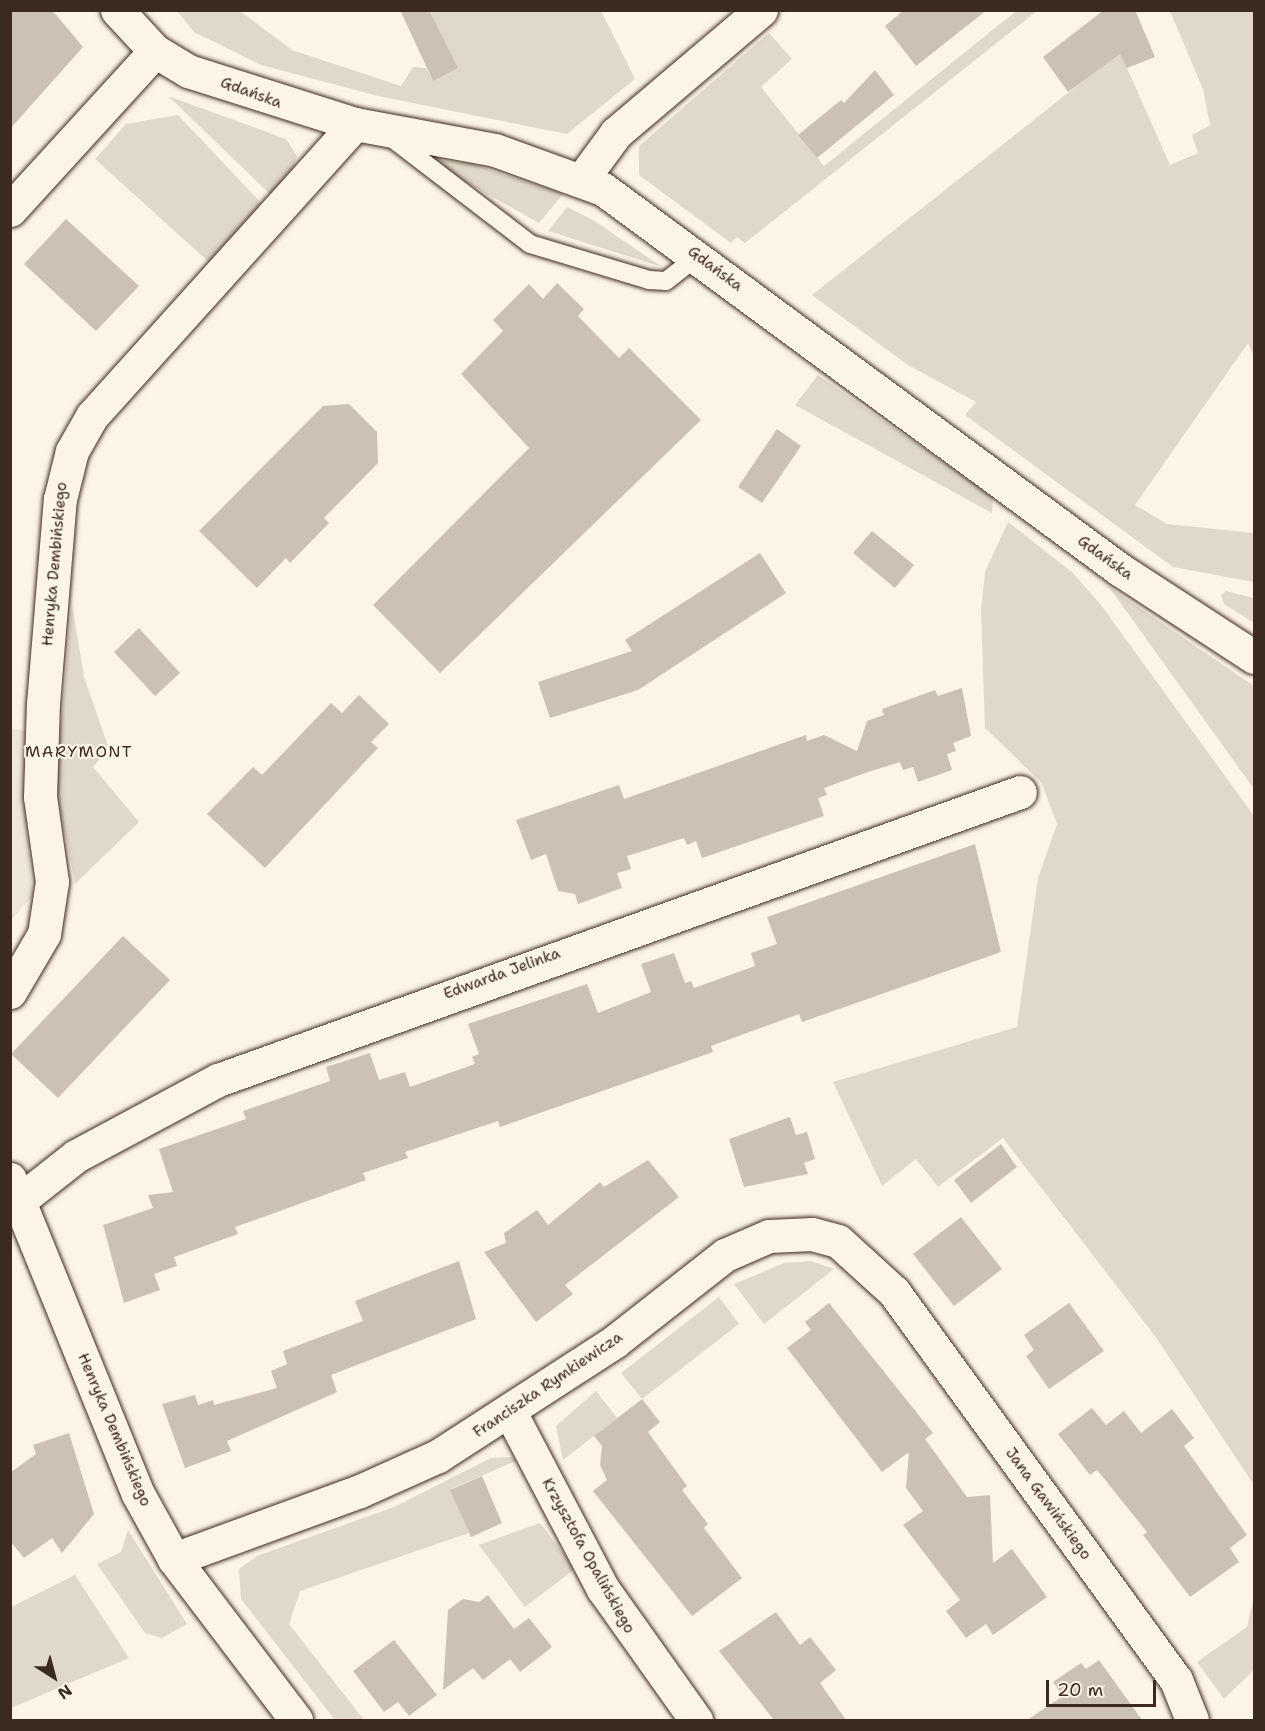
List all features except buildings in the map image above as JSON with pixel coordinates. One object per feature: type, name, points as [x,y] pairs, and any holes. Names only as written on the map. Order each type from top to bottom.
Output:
[{"type":"street","name":"Gdańska","points":[[117,10],[155,51],[188,71],[365,125],[495,150],[583,178],[698,256],[1119,570],[1254,657]]},
{"type":"street","points":[[583,178],[616,133],[761,10]]},
{"type":"street","points":[[10,210],[155,51]]},
{"type":"street","name":"Henryka Dembińskiego","points":[[10,992],[44,934],[52,882],[40,797],[44,704],[60,498],[72,451],[92,416],[365,125]]},
{"type":"street","name":"Edwarda Jelinka","points":[[14,1196],[76,1156],[218,1080],[1020,792]]},
{"type":"street","name":"Henryka Dembińskiego","points":[[14,1196],[138,1494],[174,1559],[296,1720]]},
{"type":"street","name":"Franciszka Rymkiewicza","points":[[174,1559],[360,1491],[438,1456],[511,1414],[725,1255],[769,1236],[812,1234],[838,1241],[894,1292]]},
{"type":"street","name":"Jana Gawińskiego","points":[[894,1292],[1176,1680],[1191,1720]]},
{"type":"street","name":"Krzysztofa Opalińskiego","points":[[511,1414],[603,1589],[696,1720]]},
{"type":"lane","points":[[365,125],[530,244],[649,280],[672,278],[698,256]]},
{"type":"shaded area","points":[[177,11],[240,11],[292,50],[401,86],[413,67],[426,68],[433,81],[428,11],[601,11],[635,79],[567,134],[378,96],[261,65],[194,32]]},
{"type":"shaded area","points":[[1016,11],[1037,11],[745,243],[737,237],[731,243],[639,175],[639,146],[769,33],[792,59],[761,87],[824,166]]},
{"type":"shaded area","points":[[1170,11],[1254,11],[1254,357],[1248,343],[1135,505],[1167,524],[1254,533],[1254,582],[1173,567],[965,415],[976,402],[908,365],[812,295],[1120,52],[1170,165],[1198,153],[1192,135],[1210,125],[1203,89]]},
{"type":"shaded area","points":[[168,96],[286,139],[297,156],[291,173],[272,196]]},
{"type":"shaded area","points":[[178,115],[263,205],[211,264],[95,159],[126,124]]},
{"type":"shaded area","points":[[425,159],[472,164],[563,194],[539,223]]},
{"type":"shaded area","points":[[567,207],[593,220],[662,267],[548,231]]},
{"type":"shaded area","points":[[818,375],[993,497],[992,513],[795,405]]},
{"type":"shaded area","points":[[1008,522],[1072,572],[1101,605],[1254,816],[1254,1485],[1155,1336],[1003,1138],[938,1187],[916,1159],[882,1186],[833,1082],[1017,1027],[1038,878],[1057,824],[1041,782],[985,728],[981,610],[985,572]]},
{"type":"shaded area","points":[[1109,587],[1254,686],[1254,789]]},
{"type":"shaded area","points":[[1226,591],[1254,598],[1254,623],[1224,604],[1221,595]]},
{"type":"shaded area","points":[[72,604],[84,677],[109,749],[93,767],[139,822],[75,884],[56,786]]},
{"type":"shaded area","points":[[10,719],[12,728],[30,732],[24,799],[33,896],[11,920]]},
{"type":"shaded area","points":[[811,1261],[834,1269],[764,1324],[734,1284],[784,1263]]},
{"type":"shaded area","points":[[719,1297],[739,1324],[642,1399],[621,1373]]},
{"type":"shaded area","points":[[596,1391],[617,1418],[563,1460],[556,1426]]},
{"type":"shaded area","points":[[512,1457],[516,1461],[451,1489],[469,1533],[300,1591],[289,1624],[364,1720],[335,1720],[241,1599],[239,1569],[257,1556],[394,1507],[491,1458]]},
{"type":"shaded area","points":[[540,1523],[575,1569],[525,1607],[479,1545]]},
{"type":"shaded area","points":[[128,1530],[187,1624],[162,1638],[145,1633],[97,1564],[121,1552]]},
{"type":"shaded area","points":[[75,1575],[129,1658],[11,1708],[11,1607]]},
{"type":"shaded area","points":[[1254,1596],[1254,1670],[1224,1699],[1197,1662],[1247,1627]]},
{"type":"district","name":"MARYMONT","points":[[79,752]]}]
